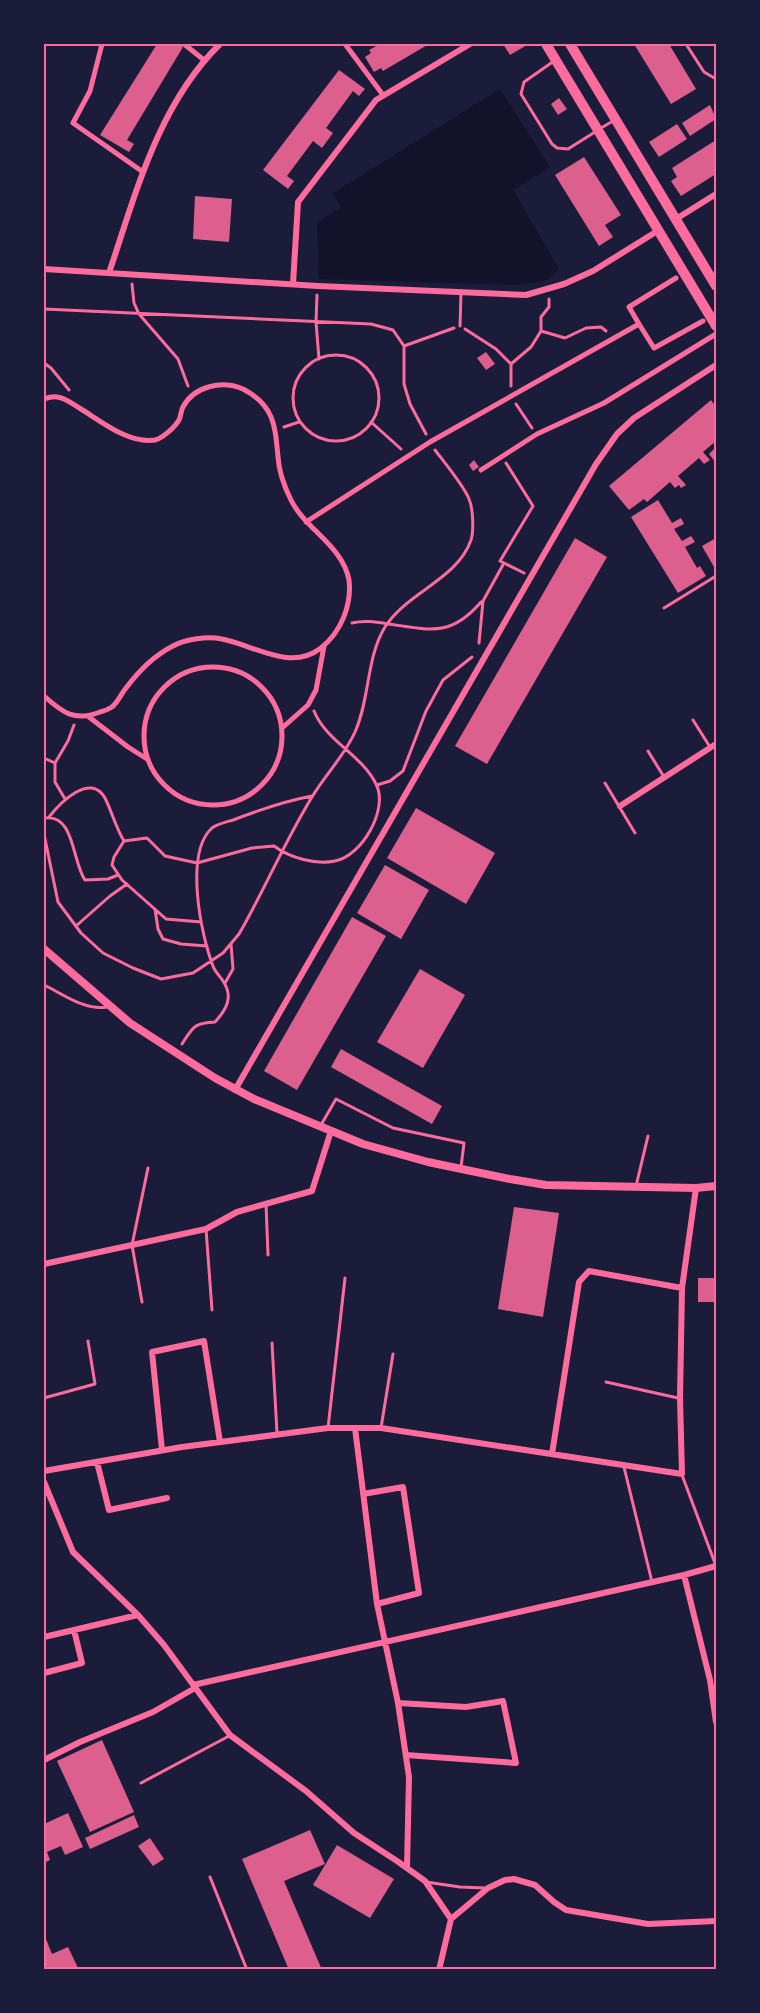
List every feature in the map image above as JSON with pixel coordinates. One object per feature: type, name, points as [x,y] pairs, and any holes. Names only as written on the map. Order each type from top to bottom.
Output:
[{"type":"main road","points":[[546,44],[717,326]]},
{"type":"main road","points":[[570,44],[717,286]]},
{"type":"street","points":[[102,44],[90,91],[73,123],[143,172]]},
{"type":"street","points":[[184,44],[204,60]]},
{"type":"street","points":[[109,273],[148,155],[174,105],[204,60],[220,44]]},
{"type":"street","points":[[345,44],[383,96]]},
{"type":"street","points":[[293,284],[298,202],[376,100],[470,44]]},
{"type":"street","points":[[676,219],[717,194]]},
{"type":"street","points":[[44,269],[318,286],[526,295],[564,284],[593,271],[659,230]]},
{"type":"street","points":[[676,278],[629,307],[654,348],[703,321]]},
{"type":"street","points":[[306,522],[430,442],[512,398],[639,324]]},
{"type":"street","points":[[481,470],[537,434],[604,403],[717,334]]},
{"type":"street","points":[[236,1090],[596,464],[617,434],[648,408],[717,365]]},
{"type":"street","points":[[44,399],[57,397],[122,434],[145,441],[158,439],[179,419],[183,406],[192,396],[206,388],[227,385],[241,388],[260,400],[271,415],[276,430],[278,459],[283,482],[298,514],[329,544],[342,563],[348,577],[350,592],[347,610],[339,627],[324,646],[313,653],[297,658],[278,657],[219,638],[193,640],[174,645],[149,663],[112,707],[89,717],[77,718],[52,704],[44,696]]},
{"type":"street","points":[[282,728],[310,701],[316,690],[324,646]]},
{"type":"street","points":[[218,666],[244,673],[265,689],[280,713],[282,728],[284,740],[277,766],[260,787],[236,802],[210,806],[183,799],[160,783],[147,759],[144,730],[151,705],[168,683],[191,669],[218,666]]},
{"type":"street","points":[[89,717],[147,759]]},
{"type":"street","points":[[620,806],[713,746]]},
{"type":"street","points":[[44,949],[109,1007],[177,1054],[236,1090],[363,1144],[390,1153],[460,1169],[546,1185],[696,1188],[717,1186]]},
{"type":"street","points":[[44,1264],[206,1229],[237,1212],[312,1191],[331,1131]]},
{"type":"street","points":[[44,1471],[162,1450],[277,1434],[328,1428],[381,1428],[682,1474],[680,1398],[682,1288],[696,1188]]},
{"type":"street","points":[[552,1454],[579,1282],[589,1271],[682,1288]]},
{"type":"street","points":[[162,1450],[152,1352],[204,1341],[220,1442]]},
{"type":"street","points":[[355,1428],[377,1604],[398,1703],[409,1777],[407,1868]]},
{"type":"street","points":[[97,1462],[109,1510],[166,1498]]},
{"type":"street","points":[[44,1482],[73,1552],[138,1615],[164,1645],[230,1735],[306,1791],[354,1833],[425,1881],[452,1919]]},
{"type":"street","points":[[363,1494],[403,1487],[419,1593],[377,1604]]},
{"type":"street","points":[[44,1760],[80,1742],[153,1712],[194,1687],[716,1566]]},
{"type":"street","points":[[684,1575],[710,1680],[717,1722]]},
{"type":"street","points":[[44,1637],[138,1615]]},
{"type":"street","points":[[44,1673],[82,1663],[74,1630]]},
{"type":"street","points":[[398,1703],[466,1707],[503,1701],[516,1763],[406,1755]]},
{"type":"street","points":[[439,1970],[452,1919],[488,1888],[505,1880],[514,1879],[535,1885],[566,1910],[648,1923],[717,1921]]},
{"type":"lane","points":[[686,44],[704,72],[717,79]]},
{"type":"lane","points":[[556,60],[524,82],[521,94],[552,144],[557,148],[568,149],[616,119]]},
{"type":"lane","points":[[460,326],[461,293]]},
{"type":"lane","points":[[664,608],[717,576]]},
{"type":"lane","points":[[693,720],[713,746]]},
{"type":"lane","points":[[648,751],[664,777]]},
{"type":"lane","points":[[605,783],[635,833]]},
{"type":"lane","points":[[44,984],[87,1006],[99,1009],[109,1007]]},
{"type":"lane","points":[[320,1126],[336,1099],[393,1128],[464,1143],[460,1169]]},
{"type":"lane","points":[[636,1187],[648,1136]]},
{"type":"lane","points":[[142,1302],[132,1245],[148,1168]]},
{"type":"lane","points":[[266,1204],[268,1255]]},
{"type":"lane","points":[[206,1229],[212,1310]]},
{"type":"lane","points":[[328,1428],[345,1278]]},
{"type":"lane","points":[[44,1398],[95,1384],[88,1341]]},
{"type":"lane","points":[[272,1343],[277,1434]]},
{"type":"lane","points":[[381,1428],[393,1354]]},
{"type":"lane","points":[[606,1382],[680,1398]]},
{"type":"lane","points":[[623,1465],[652,1582]]},
{"type":"lane","points":[[682,1474],[716,1566]]},
{"type":"lane","points":[[141,1783],[230,1735]]},
{"type":"lane","points":[[210,1877],[247,1970]]},
{"type":"lane","points":[[425,1881],[460,1887],[488,1888]]},
{"type":"path","points":[[131,274],[134,303],[139,314],[178,359],[192,396]]},
{"type":"path","points":[[318,286],[316,322],[319,359]]},
{"type":"path","points":[[511,364],[531,347],[541,331],[541,317],[549,307],[549,288]]},
{"type":"path","points":[[44,309],[371,324],[393,330],[405,346],[404,384],[410,404],[430,442],[470,499],[472,524],[471,539],[462,555],[447,572],[400,608],[388,624],[375,654],[365,701],[355,732],[312,796],[260,897],[239,934],[223,953],[193,973],[161,979],[133,969],[103,953],[76,926],[58,902],[44,834]]},
{"type":"path","points":[[405,346],[460,326],[496,350],[511,364],[512,398],[537,434]]},
{"type":"path","points":[[541,331],[565,338],[586,328],[601,327],[614,339]]},
{"type":"path","points":[[328,356],[344,356],[360,362],[372,374],[378,390],[378,407],[371,422],[359,434],[344,440],[327,440],[311,434],[300,422],[293,406],[293,389],[300,374],[312,362],[328,356]]},
{"type":"path","points":[[44,363],[63,381],[80,409]]},
{"type":"path","points":[[276,430],[300,422]]},
{"type":"path","points":[[371,422],[409,456]]},
{"type":"path","points":[[503,457],[533,506],[500,561],[531,577]]},
{"type":"path","points":[[339,627],[359,621],[436,630],[452,626],[468,618],[483,601],[504,563]]},
{"type":"path","points":[[377,785],[390,781],[403,771],[426,711],[443,680],[472,657],[479,645],[483,601]]},
{"type":"path","points":[[124,841],[147,838],[165,856],[196,863],[252,848],[274,846],[282,852],[307,860],[338,861],[345,856],[365,840],[374,826],[378,807],[377,785],[317,718],[310,701]]},
{"type":"path","points":[[65,799],[55,782],[54,763],[68,741],[77,718]]},
{"type":"path","points":[[44,758],[54,763]]},
{"type":"path","points":[[49,817],[74,792],[88,789],[98,790],[105,798],[124,841]]},
{"type":"path","points":[[177,1054],[193,1026],[215,1022],[226,1010],[229,995],[225,983],[214,969],[201,922],[196,863],[204,838],[213,827],[286,800],[312,796]]},
{"type":"path","points":[[44,818],[49,817],[60,821],[69,831],[80,872],[85,880],[108,879],[118,875]]},
{"type":"path","points":[[124,841],[114,857],[112,866],[118,875],[166,919],[201,922]]},
{"type":"path","points":[[76,926],[127,884]]},
{"type":"path","points":[[155,907],[158,929],[163,939],[181,944],[207,946]]},
{"type":"path","points":[[225,983],[233,969],[231,944]]},
{"type":"shaded area","points":[[500,89],[550,167],[513,190],[559,269],[547,280],[520,285],[319,279],[317,223],[342,207],[332,194]]},
{"type":"building","points":[[157,44],[178,44],[183,47],[127,140],[134,144],[129,152],[100,135]]},
{"type":"building","points":[[380,44],[429,44],[383,71],[381,68],[374,72],[365,57],[371,53],[369,50]]},
{"type":"building","points":[[503,44],[526,44],[527,45],[510,55]]},
{"type":"building","points":[[634,44],[669,44],[696,89],[671,104]]},
{"type":"building","points":[[339,70],[365,89],[359,96],[353,91],[326,128],[333,133],[322,148],[313,141],[287,176],[294,181],[288,189],[263,170]]},
{"type":"building","points":[[559,98],[567,109],[558,115],[551,104]]},
{"type":"building","points":[[710,105],[716,119],[690,136],[682,123]]},
{"type":"building","points":[[677,124],[687,139],[659,157],[649,142]]},
{"type":"building","points":[[716,140],[716,174],[681,196],[671,181],[677,177],[672,168]]},
{"type":"building","points":[[584,157],[621,215],[605,225],[613,237],[599,246],[555,175]]},
{"type":"building","points":[[195,196],[232,199],[229,242],[193,239]]},
{"type":"building","points":[[486,352],[495,364],[486,370],[477,358]]},
{"type":"building","points":[[711,400],[716,407],[716,441],[703,452],[710,460],[704,464],[699,458],[678,476],[686,485],[681,488],[679,485],[675,488],[670,482],[647,502],[644,499],[629,510],[609,486]]},
{"type":"building","points":[[716,447],[716,463],[709,454]]},
{"type":"building","points":[[474,460],[479,467],[473,471],[469,465]]},
{"type":"building","points":[[658,500],[672,523],[681,518],[684,524],[674,529],[682,541],[691,536],[695,542],[685,547],[697,568],[700,566],[706,576],[678,593],[631,517]]},
{"type":"building","points":[[575,538],[607,557],[487,764],[455,746]]},
{"type":"building","points":[[716,538],[716,566],[714,567],[702,546]]},
{"type":"building","points":[[416,808],[495,853],[466,904],[387,858]]},
{"type":"building","points":[[385,865],[429,890],[401,939],[357,913]]},
{"type":"building","points":[[352,917],[386,936],[297,1090],[264,1071]]},
{"type":"building","points":[[420,969],[465,995],[423,1068],[377,1042]]},
{"type":"building","points":[[341,1049],[442,1106],[432,1124],[331,1067]]},
{"type":"building","points":[[514,1207],[559,1213],[543,1317],[498,1309]]},
{"type":"building","points":[[698,1278],[716,1278],[716,1302],[698,1302]]},
{"type":"building","points":[[102,1740],[134,1812],[90,1832],[57,1761]]},
{"type":"building","points":[[68,1813],[83,1847],[65,1855],[61,1846],[47,1852],[50,1860],[44,1863],[44,1824]]},
{"type":"building","points":[[134,1815],[139,1827],[90,1849],[85,1838]]},
{"type":"building","points":[[310,1830],[325,1864],[284,1881],[322,1970],[289,1970],[242,1859]]},
{"type":"building","points":[[150,1838],[164,1859],[153,1866],[138,1846]]},
{"type":"building","points":[[337,1845],[394,1879],[370,1918],[313,1885]]},
{"type":"building","points":[[44,1934],[52,1954],[68,1947],[79,1970],[44,1970]]}]
